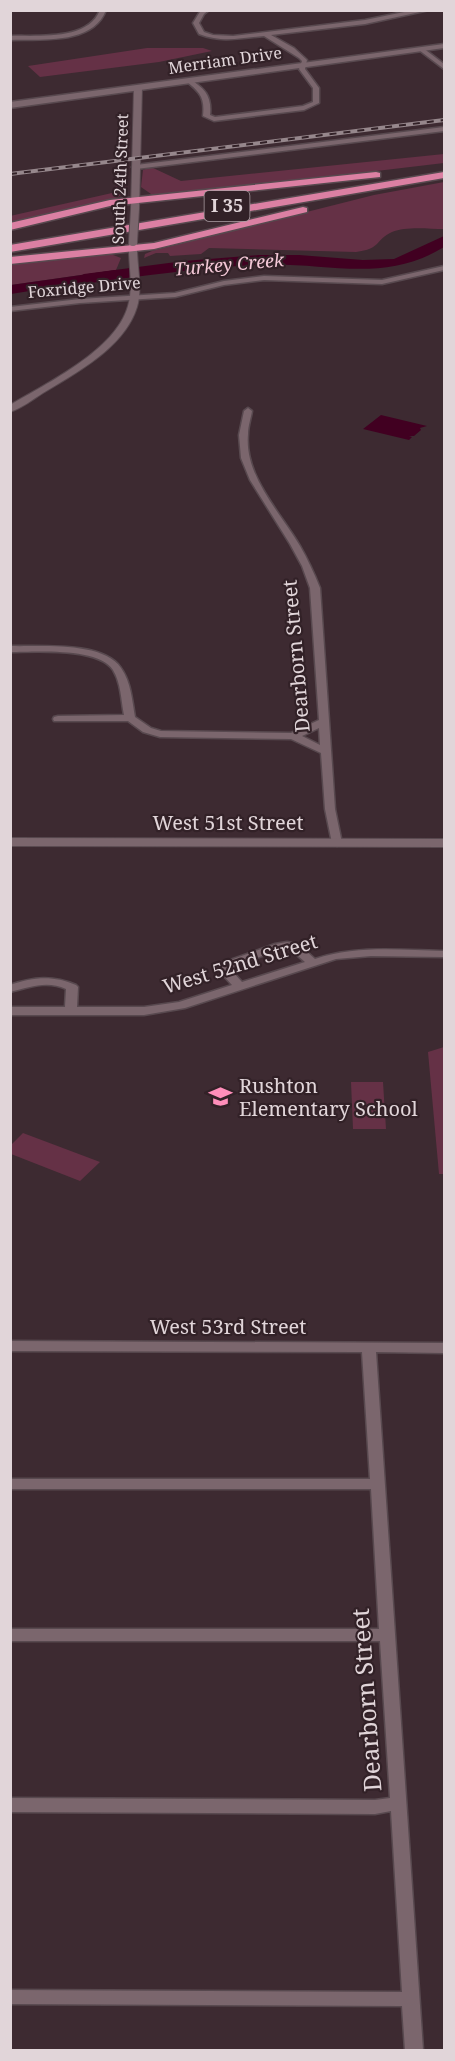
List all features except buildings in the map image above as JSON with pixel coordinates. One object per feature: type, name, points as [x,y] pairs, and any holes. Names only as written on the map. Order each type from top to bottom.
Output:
[{"type":"highway","points":[[10,226],[102,204],[135,205],[324,180],[444,169]]},
{"type":"highway","name":"I 35","points":[[10,243],[444,169]]},
{"type":"highway","name":"I 35","points":[[10,249],[444,175]]},
{"type":"highway","points":[[10,261],[133,249],[184,240],[340,200],[386,184]]},
{"type":"main road","name":"Merriam Drive","points":[[10,105],[444,46]]},
{"type":"street","points":[[10,38],[77,33],[97,24],[102,17],[103,10]]},
{"type":"street","points":[[206,10],[196,23],[201,33],[212,37],[266,34],[365,22],[426,10]]},
{"type":"street","points":[[188,80],[205,92],[208,101],[206,116],[214,119],[304,108],[316,103],[316,88],[302,69],[304,64],[302,56],[266,34]]},
{"type":"street","points":[[235,37],[275,41]]},
{"type":"street","points":[[421,49],[444,67]]},
{"type":"street","name":"South 24th Street","points":[[10,409],[104,348],[128,320],[133,306],[138,87]]},
{"type":"street","points":[[136,167],[444,129]]},
{"type":"street","name":"Foxridge Drive","points":[[10,309],[80,301],[182,294],[224,283],[264,278],[382,282],[444,268]]},
{"type":"street","points":[[382,282],[394,287]]},
{"type":"street","name":"Dearborn Street","points":[[248,411],[244,420],[244,439],[246,461],[252,479],[302,555],[310,569],[315,588],[330,809],[337,843]]},
{"type":"street","points":[[10,649],[81,653],[113,664],[121,679],[130,718]]},
{"type":"street","points":[[58,719],[130,718],[147,730],[176,736],[293,736],[324,722]]},
{"type":"street","points":[[293,736],[326,751]]},
{"type":"street","name":"West 51st Street","points":[[10,842],[444,843]]},
{"type":"street","points":[[238,985],[227,973],[226,965],[279,946],[294,946],[312,962]]},
{"type":"street","name":"West 52nd Street","points":[[10,1011],[144,1011],[169,1008],[312,962],[352,954],[444,954]]},
{"type":"street","points":[[10,989],[44,979],[63,982],[72,987],[71,1012]]},
{"type":"street","name":"West 53rd Street","points":[[10,1346],[444,1348]]},
{"type":"street","name":"Dearborn Street","points":[[369,1347],[414,2050]]},
{"type":"street","points":[[10,1484],[378,1484]]},
{"type":"street","points":[[10,1635],[369,1636],[387,1634]]},
{"type":"street","points":[[10,1805],[375,1807],[398,1803]]},
{"type":"street","points":[[10,1997],[410,1999]]},
{"type":"shaded area","points":[[147,48],[203,48],[212,51],[159,62],[40,77],[28,66]]},
{"type":"shaded area","points":[[444,154],[444,163],[174,195],[151,194],[141,187],[143,170],[151,167],[181,181]]},
{"type":"shaded area","points":[[120,179],[125,181],[127,190],[117,198],[11,224],[10,216],[112,193]]},
{"type":"shaded area","points":[[444,182],[444,229],[398,230],[364,251],[209,248],[201,254],[170,256],[168,253],[156,253],[144,258],[145,254],[152,251],[374,195]]},
{"type":"shaded area","points":[[108,253],[121,258],[116,270],[11,285],[10,264]]},
{"type":"shaded area","points":[[116,270],[116,277],[11,294],[11,285]]},
{"type":"shaded area","points":[[381,415],[427,426],[420,428],[421,430],[414,436],[409,436],[412,437],[409,440],[363,429]]},
{"type":"shaded area","points":[[444,1047],[444,1174],[439,1174],[428,1052]]},
{"type":"shaded area","points":[[351,1082],[383,1082],[386,1129],[353,1129]]},
{"type":"shaded area","points":[[23,1133],[100,1162],[80,1181],[11,1154],[11,1145]]},
{"type":"waterway","name":"Turkey Creek","points":[[84,279],[234,261],[299,259],[379,265],[408,260],[444,241]]},
{"type":"railway","points":[[10,174],[444,120]]},
{"type":"place","name":"Rushton Elementary School","points":[[221,1097]]}]
